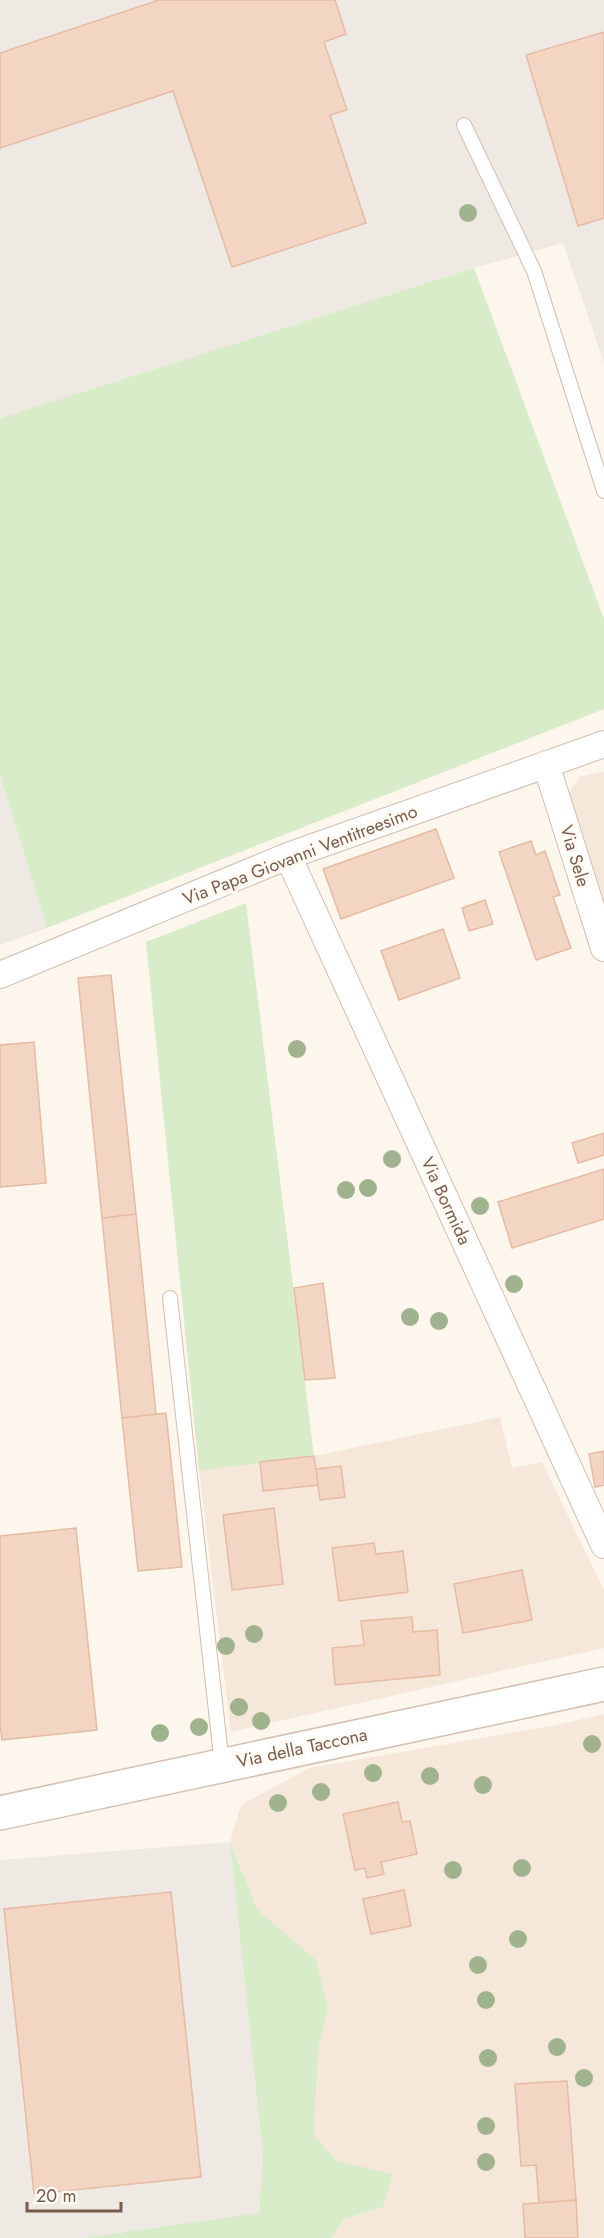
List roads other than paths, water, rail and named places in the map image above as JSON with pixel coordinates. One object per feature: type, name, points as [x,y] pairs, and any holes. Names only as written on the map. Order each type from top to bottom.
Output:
[{"type":"main road","name":"Via della Taccona","points":[[0,1813],[604,1684]]},
{"type":"street","name":"Via Papa Giovanni Ventitreesimo","points":[[0,975],[288,856],[604,744]]},
{"type":"street","name":"Via Sele","points":[[546,764],[604,948]]},
{"type":"street","name":"Via Bormida","points":[[288,856],[604,1545]]},
{"type":"lane","points":[[464,125],[534,271],[604,491]]},
{"type":"lane","points":[[170,1298],[222,1765]]}]
